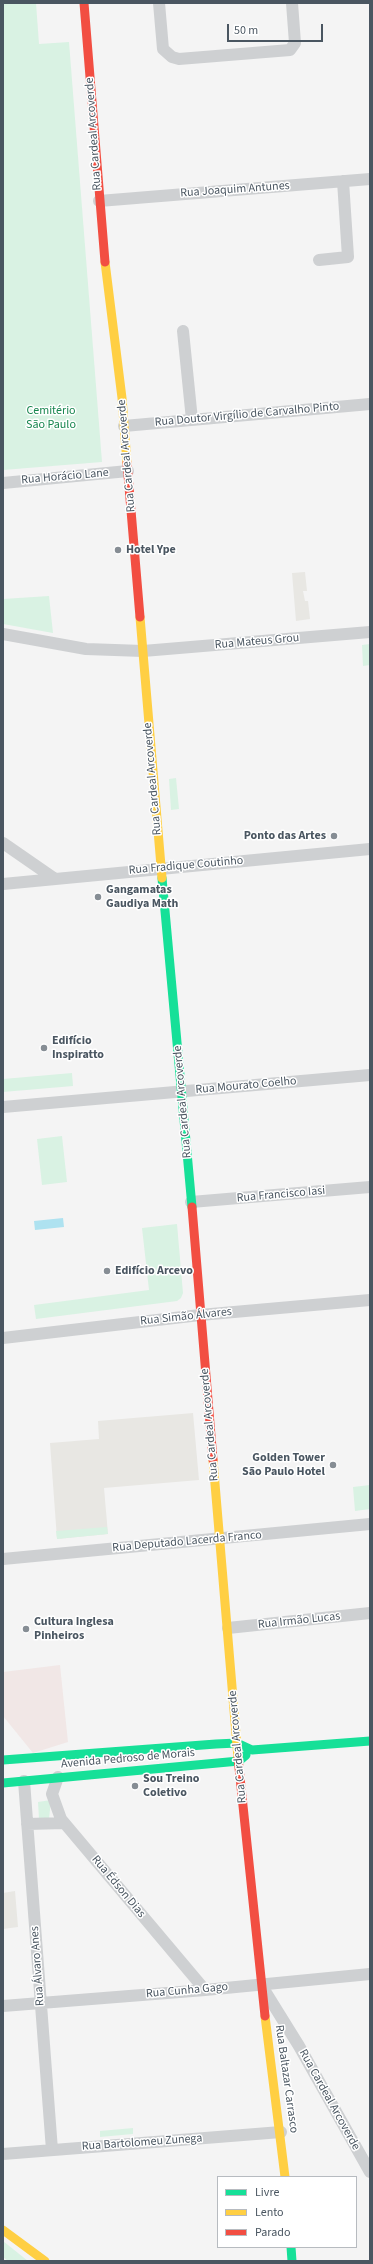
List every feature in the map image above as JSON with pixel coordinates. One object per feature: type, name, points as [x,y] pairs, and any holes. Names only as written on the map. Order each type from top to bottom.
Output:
[{"type":"main road","name":"Rua Cardeal Arcoverde","points":[[84,3],[99,200],[124,426],[237,1743],[261,1985]]},
{"type":"main road","name":"Avenida Pedroso de Morais","points":[[3,1760],[237,1743],[252,1750],[370,1741]]},
{"type":"main road","points":[[239,1761],[252,1750]]},
{"type":"main road","name":"Avenida Pedroso de Morais","points":[[3,1783],[239,1761]]},
{"type":"main road","name":"Rua Baltazar Carrasco","points":[[261,1985],[282,2132],[285,2176]]},
{"type":"main road","points":[[3,2230],[45,2261]]},
{"type":"main road","points":[[291,2248],[292,2261]]},
{"type":"street","points":[[159,3],[163,49],[172,57],[180,59],[290,50],[295,44],[292,3]]},
{"type":"street","name":"Rua Joaquim Antunes","points":[[99,200],[370,179]]},
{"type":"street","points":[[319,260],[348,257],[343,181]]},
{"type":"street","points":[[183,331],[192,420]]},
{"type":"street","name":"Rua Doutor Virgílio de Carvalho Pinto","points":[[124,426],[370,404]]},
{"type":"street","name":"Rua Horácio Lane","points":[[3,482],[128,471]]},
{"type":"street","name":"Rua Mateus Grou","points":[[3,634],[86,649],[143,651],[370,632]]},
{"type":"street","points":[[3,843],[55,879]]},
{"type":"street","name":"Rua Fradique Coutinho","points":[[3,884],[370,849]]},
{"type":"street","name":"Rua Mourato Coelho","points":[[3,1107],[370,1075]]},
{"type":"street","name":"Rua Francisco Iasi","points":[[191,1202],[370,1187]]},
{"type":"street","name":"Rua Simão Álvares","points":[[3,1338],[200,1315],[370,1300]]},
{"type":"street","name":"Rua Deputado Lacerda Franco","points":[[3,1559],[370,1524]]},
{"type":"street","name":"Rua Irmão Lucas","points":[[228,1628],[370,1613]]},
{"type":"street","name":"Rua Édson Dias","points":[[58,1777],[52,1794],[56,1809],[64,1823],[205,1990]]},
{"type":"street","name":"Rua Álvaro Anes","points":[[24,1781],[52,2150]]},
{"type":"street","points":[[27,1824],[64,1823]]},
{"type":"street","name":"Rua Cunha Gago","points":[[3,2006],[205,1990],[370,1974]]},
{"type":"street","name":"Rua Cardeal Arcoverde","points":[[261,1985],[299,2046],[370,2172]]},
{"type":"street","name":"Rua Bartolomeu Zunega","points":[[3,2154],[282,2132]]},
{"type":"shaded area","points":[[305,572],[307,591],[303,591],[305,601],[308,601],[310,619],[296,621],[292,573]]},
{"type":"shaded area","points":[[193,1413],[199,1480],[104,1488],[108,1534],[57,1539],[50,1443],[99,1439],[98,1421]]},
{"type":"shaded area","points":[[60,1665],[68,1742],[33,1753],[3,1716],[3,1672]]},
{"type":"shaded area","points":[[15,1891],[18,1927],[3,1929],[3,1893]]},
{"type":"green space","name":"Cemitério São Paulo","points":[[3,3],[36,3],[39,44],[69,42],[102,462],[3,470]]},
{"type":"green space","points":[[49,596],[53,633],[3,624],[3,599]]},
{"type":"green space","points":[[370,644],[370,665],[363,666],[362,645]]},
{"type":"green space","points":[[176,778],[179,809],[171,810],[169,779]]},
{"type":"green space","points":[[72,1073],[73,1086],[3,1092],[3,1079]]},
{"type":"green space","points":[[62,1136],[67,1182],[42,1185],[37,1139]]},
{"type":"green space","points":[[177,1224],[183,1293],[181,1298],[177,1301],[36,1319],[34,1305],[149,1290],[142,1228]]},
{"type":"green space","points":[[370,1485],[370,1509],[355,1511],[353,1487]]},
{"type":"green space","points":[[107,1527],[108,1534],[57,1539],[56,1531]]},
{"type":"green space","points":[[51,1800],[49,1819],[39,1819],[38,1802]]},
{"type":"green space","points":[[133,2128],[133,2134],[100,2137],[100,2131]]},
{"type":"green space","points":[[3,2241],[28,2261],[8,2261],[3,2257]]},
{"type":"water","points":[[63,1218],[64,1227],[35,1230],[34,1221]]},
{"type":"traffic: fast","points":[[162,878],[192,1207]]},
{"type":"traffic: fast","points":[[3,1760],[216,1744],[237,1743],[252,1750],[370,1741]]},
{"type":"traffic: fast","points":[[3,1783],[239,1761],[246,1755]]},
{"type":"traffic: fast","points":[[291,2248],[292,2261]]},
{"type":"traffic: slow","points":[[105,262],[122,398],[127,463]]},
{"type":"traffic: slow","points":[[140,617],[162,878]]},
{"type":"traffic: slow","points":[[213,1460],[238,1758]]},
{"type":"traffic: slow","points":[[265,2016],[285,2176]]},
{"type":"traffic: slow","points":[[3,2230],[45,2261]]},
{"type":"traffic: jam","points":[[84,3],[105,262]]},
{"type":"traffic: jam","points":[[127,463],[140,617]]},
{"type":"traffic: jam","points":[[192,1207],[213,1460]]},
{"type":"traffic: jam","points":[[238,1758],[265,2016]]},
{"type":"place","name":"Hotel Ype","points":[[118,550]]},
{"type":"place","name":"Ponto das Artes","points":[[334,836]]},
{"type":"place","name":"Gangamatas Gaudiya Math","points":[[98,897]]},
{"type":"place","name":"Edifício Inspiratto","points":[[44,1048]]},
{"type":"place","name":"Edifício Arcevo","points":[[107,1271]]},
{"type":"place","name":"Golden Tower São Paulo Hotel","points":[[333,1465]]},
{"type":"place","name":"Cultura Inglesa Pinheiros","points":[[26,1629]]},
{"type":"place","name":"Sou Treino Coletivo","points":[[135,1786]]}]
